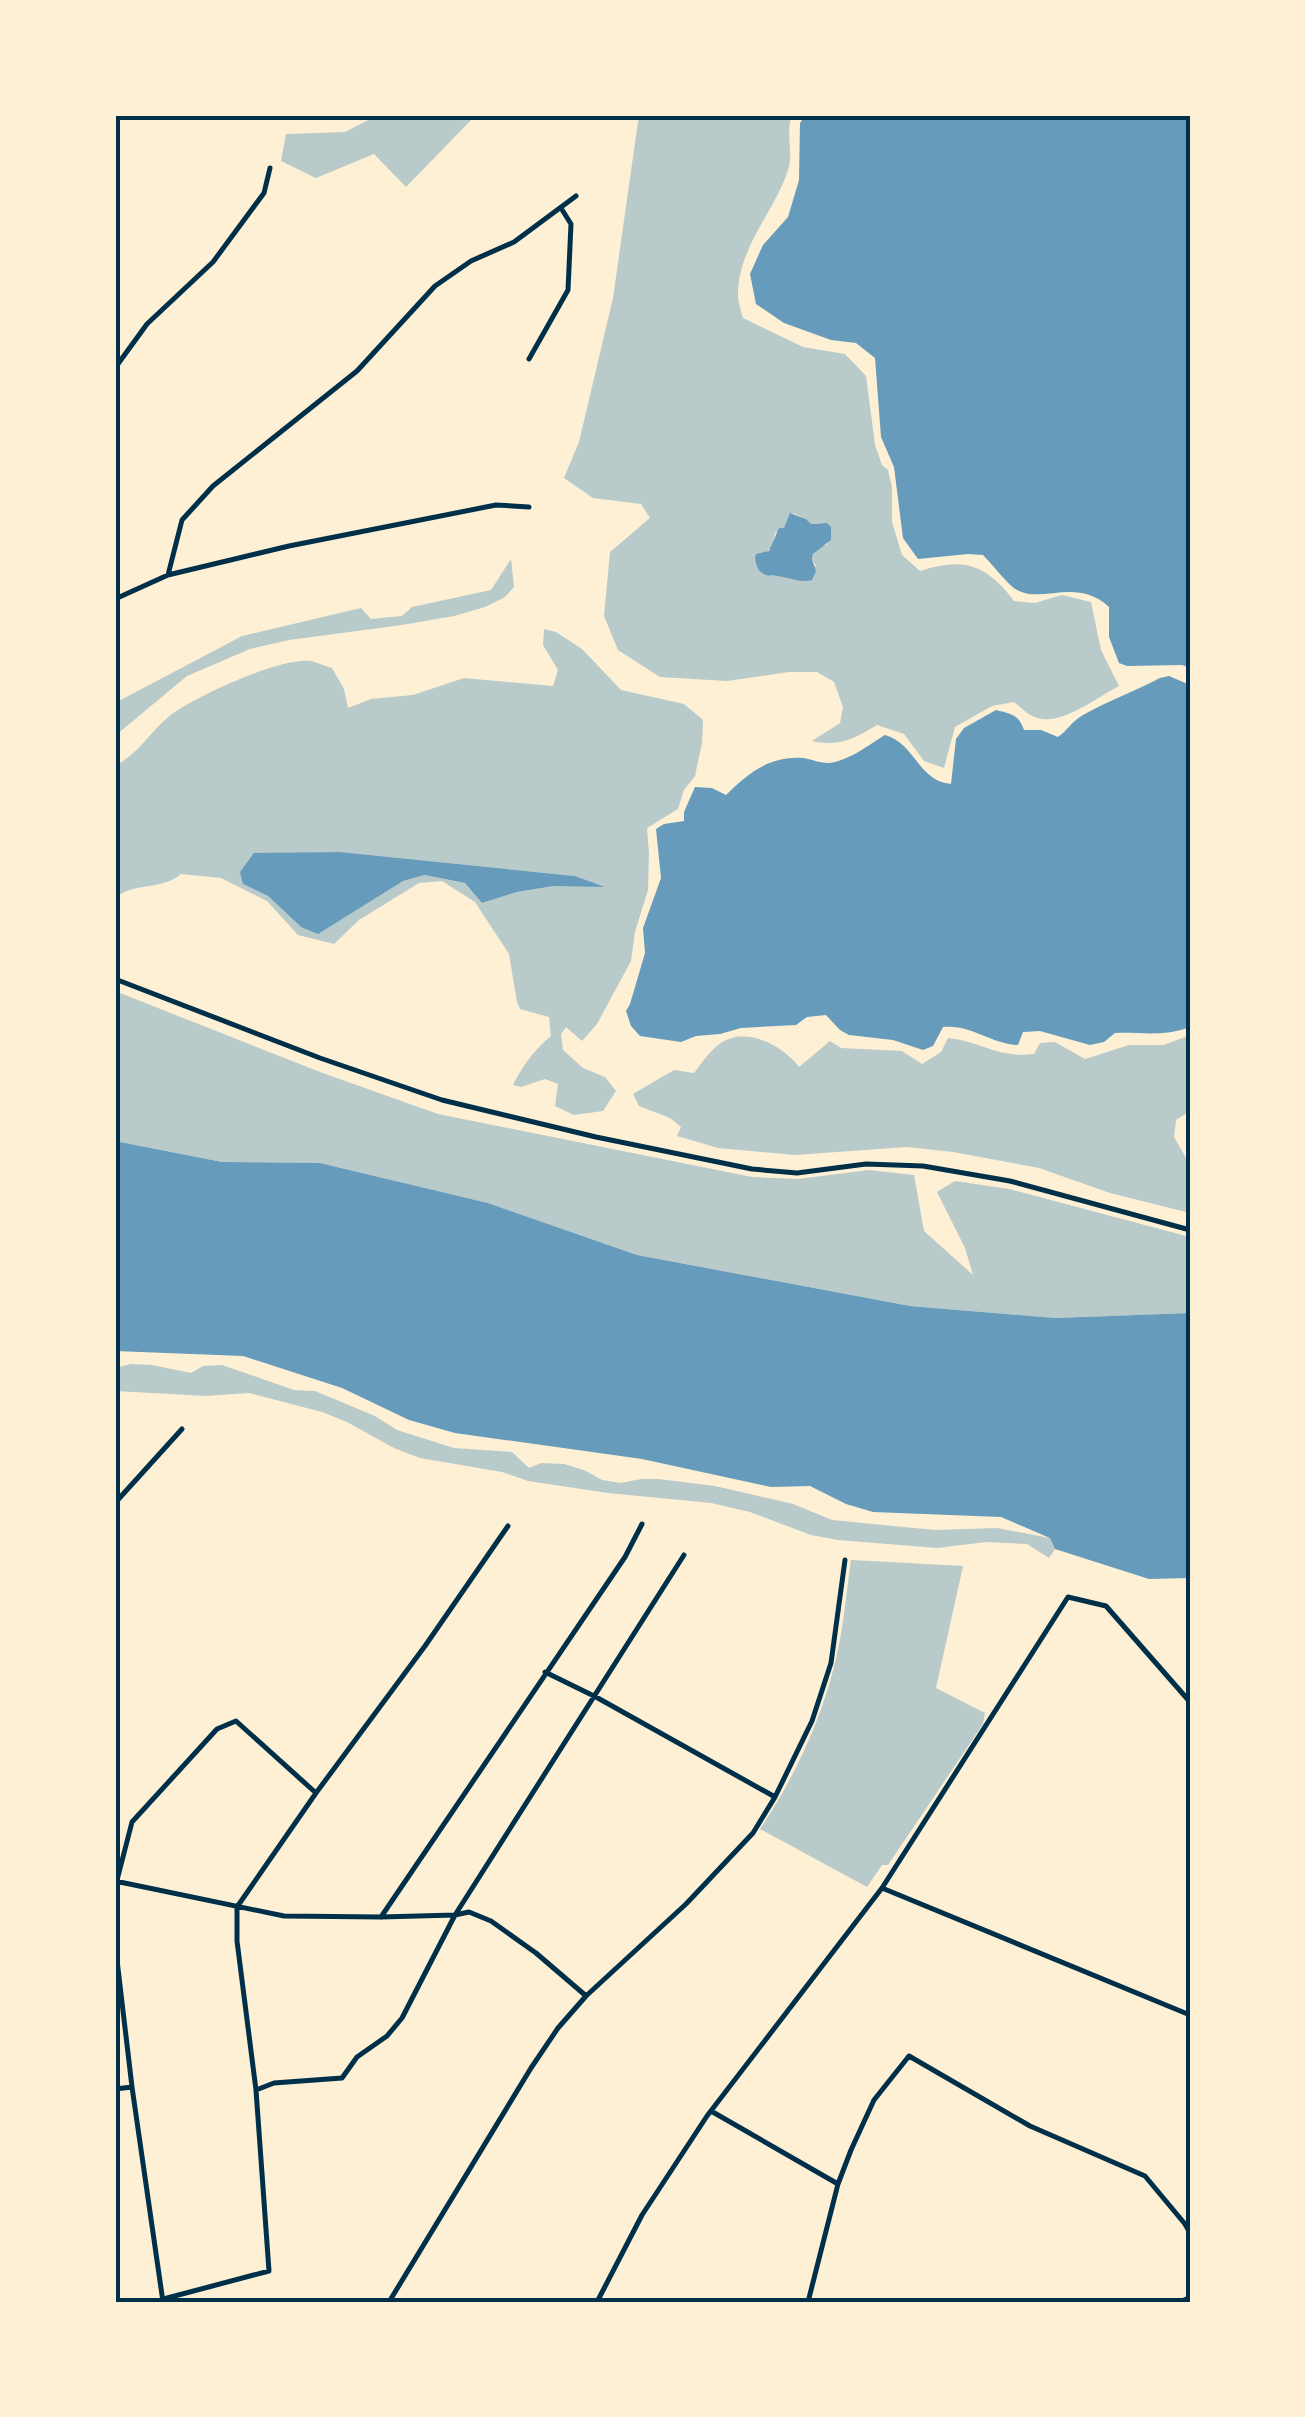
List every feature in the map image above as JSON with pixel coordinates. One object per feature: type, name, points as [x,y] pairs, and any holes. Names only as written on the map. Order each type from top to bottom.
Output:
[{"type":"street","points":[[115,368],[147,324],[213,262],[264,193],[270,168]]},
{"type":"street","points":[[168,575],[182,520],[212,486],[356,371],[436,286],[471,261],[514,242],[576,196]]},
{"type":"street","points":[[529,358],[568,290],[571,224],[562,208]]},
{"type":"street","points":[[115,600],[168,575],[289,546],[496,505],[528,507]]},
{"type":"street","points":[[115,978],[320,1058],[442,1100],[596,1137],[752,1170],[797,1173],[866,1164],[923,1166],[1010,1180],[1190,1230]]},
{"type":"street","points":[[115,1503],[182,1428]]},
{"type":"street","points":[[381,1917],[625,1556],[642,1524]]},
{"type":"street","points":[[152,2302],[270,2271],[237,1907],[508,1526]]},
{"type":"street","points":[[256,2090],[274,2083],[342,2078],[358,2056],[388,2036],[402,2018],[455,1915],[684,1555]]},
{"type":"street","points":[[389,2302],[558,2028],[586,1996],[686,1904],[753,1832],[775,1797],[812,1721],[832,1663],[845,1560]]},
{"type":"street","points":[[597,2302],[642,2215],[711,2111],[882,1888],[1068,1597],[1106,1606],[1190,1702]]},
{"type":"street","points":[[545,1672],[775,1797]]},
{"type":"street","points":[[316,1793],[236,1721],[217,1729],[132,1822],[115,1883],[284,1916],[381,1917],[469,1912],[491,1921],[536,1953],[586,1996]]},
{"type":"street","points":[[882,1888],[1190,2015]]},
{"type":"street","points":[[115,1943],[163,2300]]},
{"type":"street","points":[[808,2302],[838,2184],[874,2100],[909,2056],[1030,2126],[1145,2176],[1190,2233]]},
{"type":"street","points":[[115,2089],[132,2087]]},
{"type":"street","points":[[711,2111],[838,2184]]},
{"type":"street","points":[[1181,2302],[1190,2298]]},
{"type":"shaded area","points":[[378,115],[476,115],[406,187],[374,154],[316,178],[281,161],[286,134],[345,132]]},
{"type":"shaded area","points":[[639,115],[792,115],[788,170],[744,261],[738,298],[743,318],[803,347],[845,354],[866,376],[875,445],[882,465],[888,470],[892,522],[902,555],[920,571],[949,565],[973,567],[994,579],[1014,601],[1035,603],[1062,595],[1091,602],[1101,650],[1119,686],[1078,710],[1055,718],[1035,717],[1014,702],[992,706],[955,727],[944,768],[924,761],[904,734],[877,725],[846,741],[812,741],[840,723],[843,707],[834,682],[817,672],[727,681],[660,677],[618,650],[604,616],[610,552],[650,518],[641,504],[593,498],[564,478],[579,442],[613,298]],"holes":[[[793,513],[810,524],[821,523],[828,544],[814,553],[816,566],[771,576],[765,553],[772,547],[775,533],[784,528]]]},
{"type":"shaded area","points":[[511,559],[514,587],[505,597],[485,607],[454,616],[250,649],[187,676],[115,736],[115,703],[242,636],[361,608],[371,619],[402,616],[412,607],[491,590]]},
{"type":"shaded area","points":[[544,629],[556,632],[582,649],[621,690],[684,704],[703,720],[695,776],[684,790],[678,809],[647,828],[648,890],[631,961],[597,1024],[582,1041],[566,1027],[561,1034],[563,1050],[583,1068],[605,1077],[616,1091],[603,1111],[574,1115],[555,1106],[558,1084],[545,1079],[521,1087],[513,1085],[529,1058],[551,1036],[549,1017],[520,1009],[509,954],[475,902],[442,881],[419,883],[359,920],[334,944],[298,935],[267,901],[221,878],[181,874],[164,883],[129,890],[115,899],[115,766],[184,706],[239,679],[297,661],[332,668],[344,689],[348,708],[371,699],[413,695],[464,678],[553,686],[558,670],[543,645]],"holes":[[[340,852],[575,876],[601,886],[554,886],[482,903],[465,883],[426,875],[403,881],[301,927],[268,896],[243,884],[254,854]]]},
{"type":"shaded area","points":[[115,991],[438,1114],[752,1177],[798,1179],[869,1170],[914,1175],[924,1231],[973,1275],[965,1248],[937,1192],[955,1181],[1009,1189],[1190,1237],[1190,1313],[1056,1318],[910,1306],[637,1255],[488,1203],[320,1163],[222,1162],[115,1141]]},
{"type":"shaded area","points":[[1190,1035],[1190,1111],[1176,1120],[1174,1137],[1190,1165],[1190,1213],[1110,1193],[1039,1168],[953,1152],[907,1147],[795,1155],[718,1148],[677,1136],[681,1127],[670,1118],[639,1106],[633,1094],[674,1070],[694,1073],[717,1046],[731,1038],[764,1041],[784,1052],[799,1067],[830,1041],[841,1048],[902,1051],[922,1064],[941,1052],[948,1038],[1021,1055],[1034,1054],[1040,1043],[1055,1042],[1085,1059],[1129,1045],[1164,1045]]},
{"type":"shaded area","points":[[131,1364],[191,1373],[203,1366],[222,1365],[294,1390],[315,1391],[375,1416],[397,1430],[454,1448],[512,1452],[529,1468],[541,1463],[564,1464],[602,1480],[621,1483],[658,1479],[715,1486],[793,1504],[832,1520],[935,1530],[997,1528],[1050,1538],[1055,1549],[1049,1558],[1027,1544],[986,1542],[937,1548],[838,1540],[711,1503],[528,1481],[502,1472],[420,1458],[322,1412],[249,1393],[206,1396],[115,1391],[115,1368]]},
{"type":"shaded area","points":[[851,1560],[963,1566],[936,1688],[985,1713],[983,1724],[888,1865],[882,1865],[867,1887],[760,1829],[794,1772],[821,1710],[837,1654]]},
{"type":"water","points":[[806,115],[1190,115],[1190,668],[1119,663],[1109,637],[1109,607],[1097,598],[1072,592],[1027,594],[1014,588],[983,555],[918,559],[903,538],[894,467],[881,437],[875,358],[856,343],[831,340],[784,323],[756,304],[750,274],[763,245],[788,217],[799,180],[800,123]]},
{"type":"water","points":[[790,513],[811,524],[827,523],[831,527],[831,540],[813,554],[816,571],[812,580],[766,575],[756,565],[756,554],[769,551]]},
{"type":"water","points":[[1169,676],[1190,685],[1190,1027],[1162,1033],[1115,1033],[1104,1042],[1090,1045],[1040,1031],[1023,1032],[1018,1045],[963,1028],[943,1027],[933,1046],[923,1050],[893,1040],[849,1035],[826,1015],[807,1017],[796,1025],[741,1028],[681,1042],[640,1036],[631,1026],[626,1011],[645,953],[643,928],[661,878],[656,829],[684,821],[695,787],[712,788],[726,795],[770,763],[791,758],[835,762],[885,735],[903,746],[931,776],[951,784],[956,739],[964,728],[996,710],[1014,716],[1024,730],[1041,730],[1058,737],[1083,715]]},
{"type":"water","points":[[340,852],[575,876],[605,887],[554,886],[482,903],[465,883],[425,875],[403,881],[318,934],[301,927],[268,896],[243,884],[240,872],[254,853]]},
{"type":"water","points":[[115,1141],[222,1162],[320,1163],[488,1203],[637,1255],[910,1306],[1056,1318],[1190,1313],[1190,1578],[1149,1579],[1055,1549],[1050,1538],[1001,1517],[873,1512],[810,1486],[771,1487],[642,1459],[455,1433],[409,1420],[342,1388],[243,1356],[115,1351]]}]
